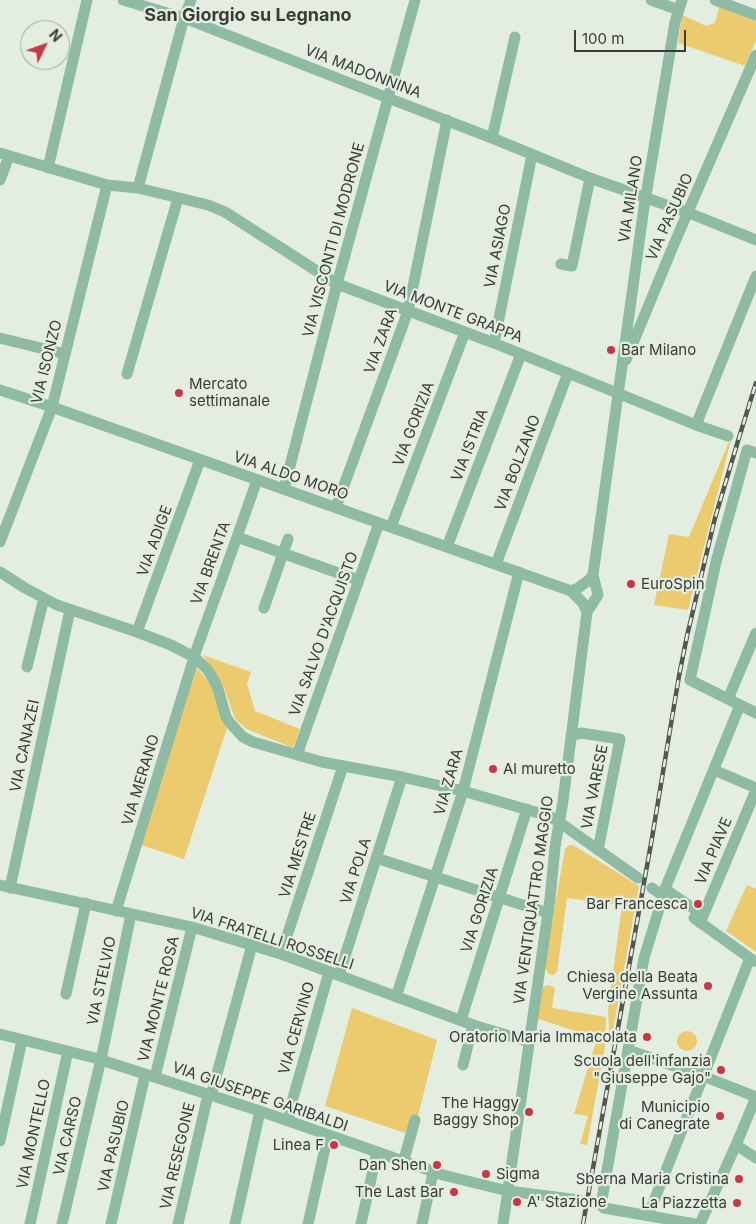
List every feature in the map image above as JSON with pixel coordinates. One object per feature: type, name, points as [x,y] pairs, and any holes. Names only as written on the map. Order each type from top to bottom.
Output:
[{"type":"street","points":[[48,168],[87,0]]},
{"type":"street","name":"VIA MADONNINA","points":[[123,0],[184,18],[447,120],[590,178],[689,213],[756,240]]},
{"type":"street","points":[[138,188],[184,18],[191,0]]},
{"type":"street","name":"VIA VISCONTI DI MODRONE","points":[[284,489],[337,284],[415,0]]},
{"type":"street","points":[[651,0],[680,5]]},
{"type":"street","points":[[715,0],[756,15]]},
{"type":"street","name":"VIA MILANO","points":[[618,393],[674,22],[680,5]]},
{"type":"street","points":[[492,138],[515,37]]},
{"type":"street","name":"VIA PASUBIO","points":[[618,393],[621,389],[625,364],[674,244],[756,56]]},
{"type":"street","name":"VIA ZARA","points":[[336,507],[408,311],[447,120]]},
{"type":"street","points":[[0,180],[4,155]]},
{"type":"street","name":"VIA MONTE GRAPPA","points":[[4,155],[107,185],[138,188],[208,205],[225,212],[337,284],[465,332],[696,425],[728,436]]},
{"type":"street","name":"VIA ASIAGO","points":[[494,344],[532,155]]},
{"type":"street","points":[[561,264],[572,266],[590,178]]},
{"type":"street","name":"VIA ISONZO","points":[[0,542],[52,407],[107,185]]},
{"type":"street","points":[[126,374],[178,198]]},
{"type":"street","points":[[696,425],[756,276]]},
{"type":"street","name":"VIA GORIZIA","points":[[391,527],[465,332]]},
{"type":"street","points":[[0,338],[65,354]]},
{"type":"street","name":"VIA ISTRIA","points":[[447,547],[521,354]]},
{"type":"street","name":"VIA BOLZANO","points":[[496,564],[568,373]]},
{"type":"street","name":"VIA ALDO MORO","points":[[0,390],[584,594]]},
{"type":"street","name":"VIA VENTIQUATTRO MAGGIO","points":[[503,1224],[548,913],[555,847],[575,733],[584,594],[618,393]]},
{"type":"street","points":[[751,452],[716,562],[690,680],[756,713]]},
{"type":"street","name":"VIA ADIGE","points":[[137,632],[200,460]]},
{"type":"street","name":"VIA BRENTA","points":[[194,657],[257,480]]},
{"type":"street","name":"VIA SALVO D'ACQUISTO","points":[[297,755],[379,523]]},
{"type":"street","points":[[237,537],[358,580]]},
{"type":"street","points":[[264,608],[288,539]]},
{"type":"street","points":[[0,572],[57,606],[137,632],[171,645],[194,657],[207,669],[214,680],[226,717],[230,723],[243,737],[253,742],[344,766],[464,791],[548,816],[638,878]]},
{"type":"street","name":"VIA ZARA","points":[[396,997],[464,791],[519,572]]},
{"type":"street","name":"VIA VENTIQUATTRO MAGGIO","points":[[584,594],[597,597],[597,589]]},
{"type":"street","points":[[27,667],[44,598]]},
{"type":"street","name":"VIA CANAZEI","points":[[5,886],[70,610]]},
{"type":"street","points":[[728,699],[756,633]]},
{"type":"street","name":"VIA MERANO","points":[[116,911],[194,657]]},
{"type":"street","points":[[648,1216],[722,1026],[753,960],[666,889],[740,705]]},
{"type":"street","name":"VIA VARESE","points":[[575,733],[620,739],[598,850]]},
{"type":"street","name":"VIA MESTRE","points":[[281,954],[344,766]]},
{"type":"street","points":[[714,770],[756,789]]},
{"type":"street","name":"VIA POLA","points":[[334,974],[376,858],[402,777]]},
{"type":"street","name":"VIA PIAVE","points":[[701,919],[756,789]]},
{"type":"street","name":"VIA GORIZIA","points":[[461,1020],[528,809]]},
{"type":"street","points":[[376,858],[548,913]]},
{"type":"street","name":"VIA FRATELLI ROSSELLI","points":[[5,886],[192,927],[281,954],[473,1025],[530,1042]]},
{"type":"street","points":[[652,888],[701,919]]},
{"type":"street","points":[[662,896],[644,958],[601,1205],[604,1208],[695,1224]]},
{"type":"street","points":[[66,994],[86,903]]},
{"type":"street","name":"VIA STELVIO","points":[[101,1058],[131,914]]},
{"type":"street","name":"VIA MONTE ROSA","points":[[150,1076],[192,927]]},
{"type":"street","name":"VIA RESEGONE","points":[[178,1224],[210,1095],[252,945]]},
{"type":"street","name":"VIA CERVINO","points":[[288,1121],[293,1098],[334,974]]},
{"type":"street","points":[[463,1065],[473,1025]]},
{"type":"street","name":"VIA GIUSEPPE GARIBALDI","points":[[0,1034],[101,1058],[150,1076],[260,1111],[433,1173],[508,1191],[579,1200]]},
{"type":"street","points":[[0,1141],[22,1040]]},
{"type":"street","points":[[628,1050],[756,1097],[700,1224]]},
{"type":"street","name":"VIA MONTELLO","points":[[30,1224],[68,1051]]},
{"type":"street","name":"VIA CARSO","points":[[62,1224],[101,1058]]},
{"type":"street","name":"VIA PASUBIO","points":[[111,1224],[150,1076]]},
{"type":"street","points":[[235,1224],[260,1111]]},
{"type":"street","points":[[405,1162],[415,1120]]},
{"type":"street","points":[[308,1224],[328,1135]]},
{"type":"street","points":[[736,1146],[756,1158]]},
{"type":"street","points":[[361,1224],[377,1152]]},
{"type":"street","points":[[422,1224],[433,1173]]},
{"type":"shaded area","points":[[719,7],[756,20],[756,41],[745,66],[678,43],[682,15],[706,26],[715,23]]},
{"type":"shaded area","points":[[733,432],[688,610],[654,605],[669,534],[689,537]]},
{"type":"shaded area","points":[[203,655],[251,672],[247,684],[255,711],[300,729],[293,748],[247,729],[238,722],[224,688]]},
{"type":"shaded area","points":[[195,669],[199,670],[215,690],[227,728],[184,859],[141,845]]},
{"type":"shaded area","points":[[569,845],[573,845],[639,886],[610,1047],[608,1010],[622,905],[567,898],[557,972],[553,975],[549,974],[545,968],[565,849]]},
{"type":"shaded area","points":[[747,885],[756,889],[756,952],[726,931]]},
{"type":"shaded area","points":[[546,985],[552,986],[555,989],[552,1008],[606,1017],[605,1047],[587,1145],[580,1144],[588,1116],[574,1114],[597,1038],[535,1018],[541,989]]},
{"type":"shaded area","points":[[352,1008],[437,1040],[418,1116],[408,1134],[325,1106]]},
{"type":"shaded area","points":[[687,1031],[694,1034],[697,1041],[694,1048],[687,1051],[680,1048],[677,1041],[680,1034]]},
{"type":"railway","points":[[583,1224],[687,636],[715,518],[756,383]]},
{"type":"place","name":"Bar Milano","points":[[611,350]]},
{"type":"place","name":"Mercato settimanale","points":[[179,393]]},
{"type":"place","name":"EuroSpin","points":[[631,584]]},
{"type":"place","name":"Al muretto","points":[[493,769]]},
{"type":"place","name":"Bar Francesca","points":[[698,904]]},
{"type":"place","name":"Chiesa della Beata Vergine Assunta","points":[[708,986]]},
{"type":"place","name":"Oratorio Maria Immacolata","points":[[647,1037]]},
{"type":"place","name":"Scuola dell'infanzia \"Giuseppe Gajo\"","points":[[721,1070]]},
{"type":"place","name":"The Haggy Baggy Shop","points":[[529,1112]]},
{"type":"place","name":"Municipio di Canegrate","points":[[720,1116]]},
{"type":"place","name":"Linea F","points":[[334,1145]]},
{"type":"place","name":"Dan Shen","points":[[437,1165]]},
{"type":"place","name":"Sigma","points":[[486,1174]]},
{"type":"place","name":"Sberna Maria Cristina","points":[[739,1179]]},
{"type":"place","name":"The Last Bar","points":[[454,1192]]},
{"type":"place","name":"A' Stazione","points":[[517,1202]]},
{"type":"place","name":"La Piazzetta","points":[[737,1203]]},
{"type":"district","name":"San Giorgio su Legnano","points":[[248,16]]}]
